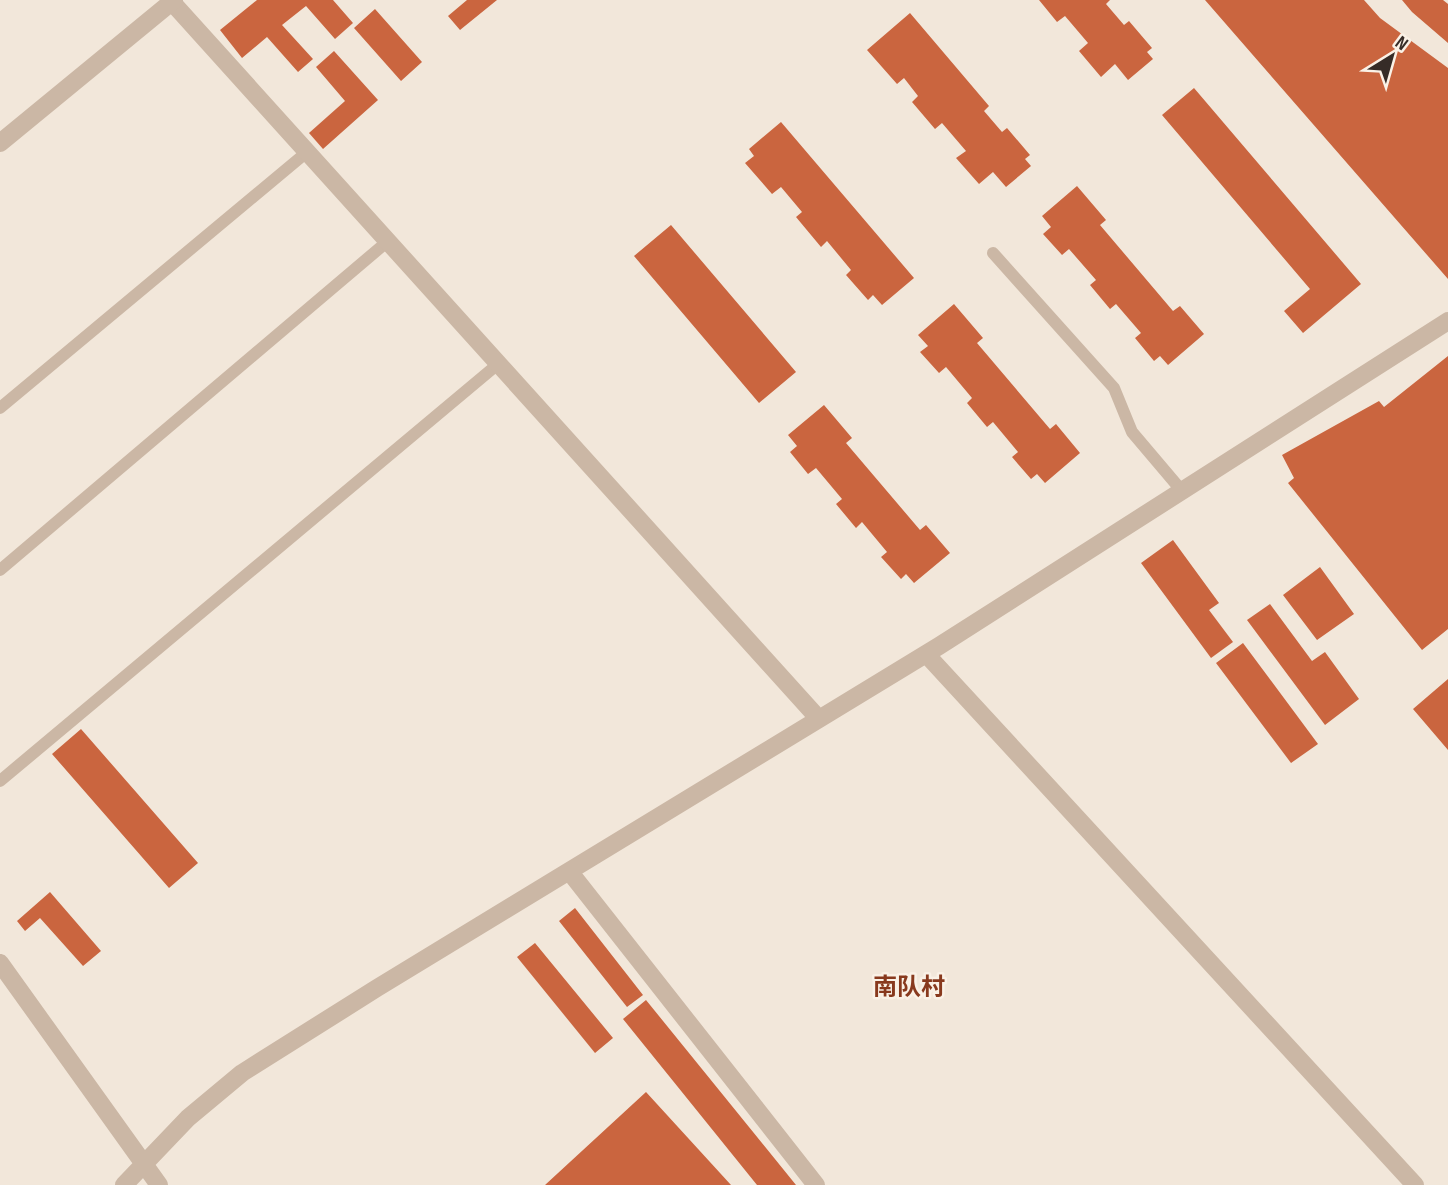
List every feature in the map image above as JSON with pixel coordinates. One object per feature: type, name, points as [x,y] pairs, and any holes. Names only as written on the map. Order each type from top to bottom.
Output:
[{"type":"street","points":[[0,143],[172,1],[819,719]]},
{"type":"street","points":[[124,1185],[188,1118],[242,1073],[388,981],[926,654],[1448,321]]},
{"type":"street","points":[[926,654],[1415,1185]]},
{"type":"street","points":[[569,871],[816,1185]]},
{"type":"street","points":[[0,963],[159,1185]]},
{"type":"lane","points":[[0,408],[307,152]]},
{"type":"lane","points":[[0,570],[387,241]]},
{"type":"lane","points":[[993,253],[1114,388],[1132,432],[1182,491]]},
{"type":"lane","points":[[0,781],[498,364]]},
{"type":"building","points":[[257,0],[333,0],[353,23],[335,39],[306,6],[282,25],[313,59],[298,72],[267,37],[242,58],[220,30]]},
{"type":"building","points":[[467,0],[497,0],[460,30],[448,16]]},
{"type":"building","points":[[1039,0],[1110,0],[1106,4],[1124,25],[1129,21],[1152,48],[1147,52],[1153,59],[1128,80],[1115,64],[1101,77],[1079,51],[1088,43],[1065,16],[1057,22]]},
{"type":"building","points":[[1205,0],[1364,0],[1380,18],[1448,68],[1448,279]]},
{"type":"building","points":[[1402,0],[1443,0],[1448,4],[1448,43],[1412,12]]},
{"type":"building","points":[[375,9],[422,62],[401,81],[354,28]]},
{"type":"building","points":[[910,13],[989,106],[984,111],[1002,132],[1007,128],[1030,155],[1025,159],[1031,166],[1006,187],[993,172],[979,184],[956,158],[966,151],[942,123],[935,129],[912,102],[918,96],[904,78],[897,84],[867,50]]},
{"type":"building","points":[[334,51],[378,100],[323,149],[309,133],[345,101],[316,67]]},
{"type":"building","points":[[1194,88],[1361,284],[1303,333],[1284,311],[1310,289],[1162,115]]},
{"type":"building","points":[[781,122],[914,278],[882,305],[873,295],[868,300],[846,275],[851,270],[827,241],[821,247],[796,217],[802,212],[781,187],[772,194],[745,163],[754,156],[749,149]]},
{"type":"building","points":[[1077,186],[1106,220],[1100,225],[1173,311],[1180,306],[1204,334],[1168,365],[1160,356],[1154,361],[1135,338],[1141,333],[1116,304],[1110,309],[1090,285],[1096,280],[1069,249],[1062,255],[1043,234],[1051,227],[1042,216]]},
{"type":"building","points":[[671,225],[796,372],[759,403],[634,256]]},
{"type":"building","points":[[954,304],[983,338],[977,343],[1050,429],[1056,424],[1080,453],[1045,483],[1037,474],[1031,479],[1012,457],[1018,452],[993,422],[987,427],[967,403],[972,398],[946,367],[939,373],[920,352],[928,346],[918,335]]},
{"type":"building","points":[[1448,356],[1448,629],[1422,650],[1288,483],[1294,478],[1282,455],[1379,401],[1384,407]]},
{"type":"building","points":[[824,405],[852,438],[846,443],[920,530],[926,525],[950,553],[914,583],[906,574],[901,579],[881,557],[887,552],[862,522],[856,528],[836,504],[842,499],[816,468],[808,474],[790,452],[797,446],[788,435]]},
{"type":"building","points":[[1173,540],[1219,603],[1209,610],[1233,642],[1211,658],[1141,563]]},
{"type":"building","points":[[1320,567],[1354,614],[1317,640],[1283,595]]},
{"type":"building","points":[[1270,604],[1312,661],[1325,652],[1359,699],[1325,725],[1247,620]]},
{"type":"building","points":[[1243,643],[1318,744],[1291,763],[1216,663]]},
{"type":"building","points":[[1448,679],[1448,750],[1413,709]]},
{"type":"building","points":[[81,729],[198,863],[169,888],[52,754]]},
{"type":"building","points":[[50,892],[101,951],[83,966],[40,918],[25,931],[17,921]]},
{"type":"building","points":[[575,908],[643,995],[627,1007],[559,921]]},
{"type":"building","points":[[535,943],[613,1038],[595,1053],[517,957]]},
{"type":"building","points":[[646,1000],[796,1185],[757,1185],[623,1019]]},
{"type":"building","points":[[646,1092],[731,1185],[545,1185]]},
{"type":"district","name":"南队村","points":[[909,987]]}]
